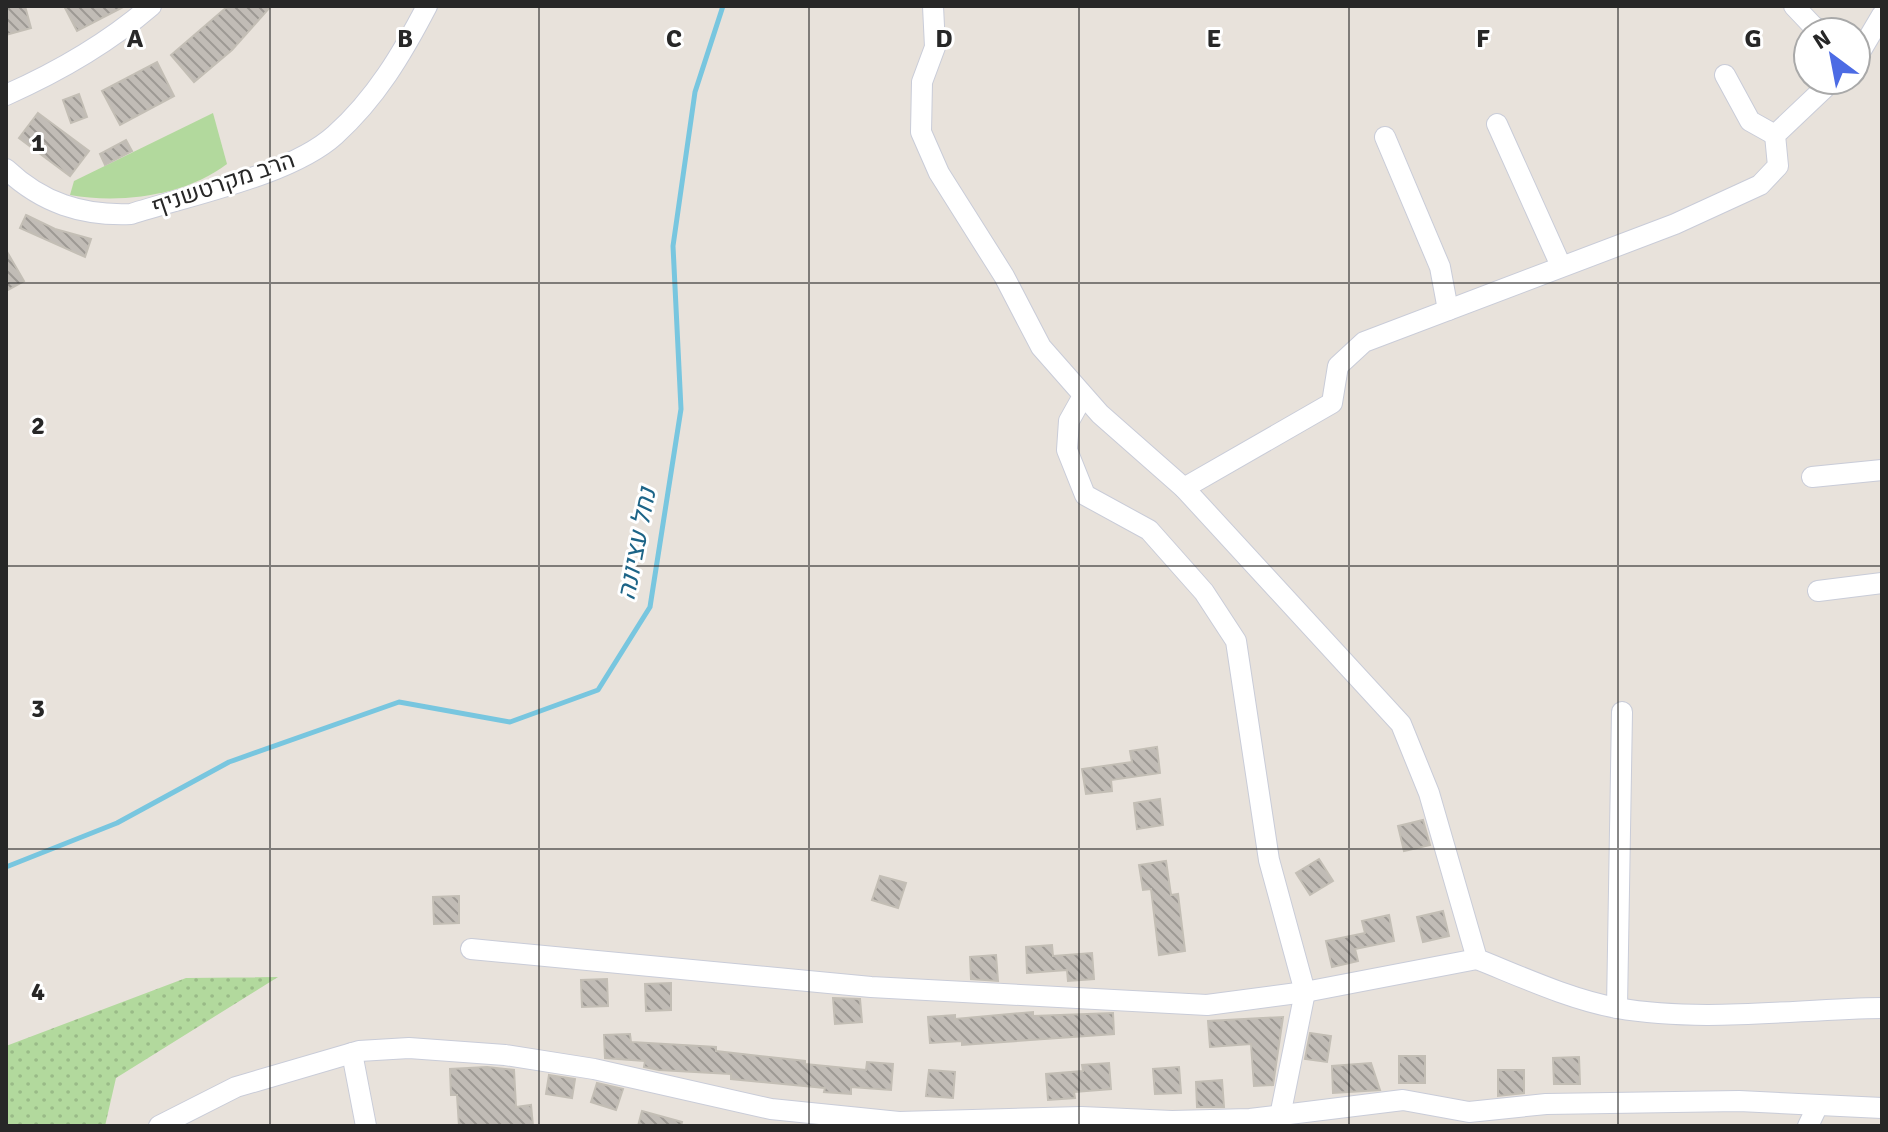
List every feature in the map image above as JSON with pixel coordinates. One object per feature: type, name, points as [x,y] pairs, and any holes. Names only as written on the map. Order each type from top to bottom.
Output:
[{"type":"street","points":[[6,95],[62,70],[109,40],[151,6]]},
{"type":"street","name":"הרב מקרטשניף","points":[[6,169],[45,198],[71,209],[104,215],[131,214],[291,163],[333,137],[376,92],[427,6]]},
{"type":"street","points":[[933,6],[935,47],[922,82],[921,132],[939,173],[1004,276],[1041,347],[1083,396],[1184,488],[1401,724],[1429,793],[1477,959]]},
{"type":"street","points":[[1725,75],[1750,121],[1775,135]]},
{"type":"street","points":[[1775,135],[1816,96]]},
{"type":"street","points":[[1497,124],[1561,266]]},
{"type":"street","points":[[1184,488],[1332,403],[1338,366],[1364,342],[1675,224],[1760,185],[1778,166],[1775,135]]},
{"type":"street","points":[[1385,137],[1440,267],[1448,310]]},
{"type":"street","points":[[1083,396],[1069,421],[1067,450],[1085,495],[1149,530],[1204,592],[1236,641],[1269,860],[1305,992],[1278,1121]]},
{"type":"street","points":[[1812,477],[1882,470]]},
{"type":"street","points":[[1818,591],[1882,583]]},
{"type":"street","points":[[1617,1008],[1622,712]]},
{"type":"street","points":[[471,949],[871,987],[1207,1005],[1305,992],[1477,959],[1545,987],[1617,1008],[1700,1014],[1882,1008]]},
{"type":"street","points":[[159,1126],[236,1087],[352,1053],[409,1048],[505,1055],[594,1069],[771,1109],[899,1122],[1081,1117],[1278,1121],[1403,1100],[1469,1112],[1546,1104],[1739,1101],[1813,1116],[1882,1108]]},
{"type":"street","points":[[352,1053],[366,1126]]},
{"type":"green space","points":[[213,113],[227,164],[210,175],[172,190],[131,198],[70,195],[74,181]]},
{"type":"green space","points":[[278,977],[116,1078],[105,1126],[6,1126],[6,1046],[186,978]]},
{"type":"building","points":[[6,6],[25,6],[31,28],[6,35]]},
{"type":"building","points":[[64,6],[125,6],[77,31]]},
{"type":"building","points":[[228,6],[271,6],[232,50],[194,82],[171,55]]},
{"type":"building","points":[[157,62],[174,96],[120,125],[102,91]]},
{"type":"building","points":[[79,94],[87,117],[71,123],[63,100]]},
{"type":"building","points":[[38,113],[89,151],[70,176],[19,138]]},
{"type":"building","points":[[126,140],[132,151],[105,165],[100,154]]},
{"type":"building","points":[[26,215],[55,229],[91,239],[85,257],[20,228]]},
{"type":"building","points":[[6,250],[24,281],[6,291]]},
{"type":"building","points":[[1157,747],[1160,773],[1111,780],[1112,791],[1086,794],[1082,769],[1132,762],[1130,751]]},
{"type":"building","points":[[1160,799],[1163,825],[1137,829],[1134,803]]},
{"type":"building","points":[[1423,820],[1430,845],[1404,851],[1398,826]]},
{"type":"building","points":[[1319,859],[1333,881],[1310,895],[1296,873]]},
{"type":"building","points":[[1166,861],[1171,895],[1178,894],[1185,951],[1159,955],[1151,889],[1143,890],[1139,865]]},
{"type":"building","points":[[880,876],[906,883],[898,908],[872,900]]},
{"type":"building","points":[[459,896],[459,923],[434,924],[433,897]]},
{"type":"building","points":[[1443,911],[1449,936],[1423,942],[1417,917]]},
{"type":"building","points":[[1389,915],[1394,941],[1355,949],[1358,961],[1332,967],[1326,941],[1365,933],[1362,921]]},
{"type":"building","points":[[1052,945],[1053,956],[1092,953],[1094,979],[1068,981],[1067,970],[1027,973],[1026,947]]},
{"type":"building","points":[[996,955],[998,981],[971,979],[970,957]]},
{"type":"building","points":[[607,979],[608,1006],[582,1007],[581,980]]},
{"type":"building","points":[[671,983],[671,1010],[646,1011],[645,984]]},
{"type":"building","points":[[833,998],[860,999],[862,1022],[835,1024]]},
{"type":"building","points":[[1033,1012],[1033,1016],[1113,1013],[1114,1034],[962,1045],[962,1041],[930,1043],[928,1017],[955,1015],[955,1019]]},
{"type":"building","points":[[1283,1017],[1273,1085],[1254,1086],[1251,1044],[1210,1047],[1208,1021]]},
{"type":"building","points":[[1310,1033],[1331,1036],[1327,1062],[1305,1059]]},
{"type":"building","points":[[630,1034],[631,1042],[716,1047],[716,1051],[805,1061],[805,1064],[866,1070],[867,1062],[893,1064],[891,1090],[851,1087],[851,1094],[824,1092],[825,1088],[731,1079],[731,1074],[659,1070],[644,1067],[645,1061],[605,1058],[604,1035]]},
{"type":"building","points":[[1399,1056],[1425,1056],[1425,1083],[1399,1083]]},
{"type":"building","points":[[1579,1057],[1580,1084],[1554,1084],[1553,1058]]},
{"type":"building","points":[[1109,1063],[1111,1089],[1074,1092],[1075,1098],[1048,1100],[1046,1074],[1083,1071],[1082,1065]]},
{"type":"building","points":[[1371,1063],[1380,1090],[1333,1093],[1332,1066]]},
{"type":"building","points":[[487,1067],[514,1070],[516,1107],[531,1105],[533,1126],[459,1126],[457,1095],[451,1095],[450,1069]]},
{"type":"building","points":[[1179,1067],[1181,1093],[1155,1094],[1153,1069]]},
{"type":"building","points":[[929,1070],[955,1072],[953,1098],[926,1096]]},
{"type":"building","points":[[1498,1070],[1524,1070],[1524,1093],[1498,1096]]},
{"type":"building","points":[[549,1075],[575,1079],[572,1098],[546,1094]]},
{"type":"building","points":[[1222,1080],[1224,1107],[1197,1107],[1196,1082]]},
{"type":"building","points":[[597,1083],[623,1089],[616,1110],[591,1102]]},
{"type":"building","points":[[642,1111],[682,1122],[681,1126],[638,1126]]},
{"type":"waterway","name":"נחל עציונה","points":[[6,867],[117,823],[229,762],[399,702],[510,722],[598,690],[650,607],[681,409],[673,246],[695,92],[723,6]]}]
